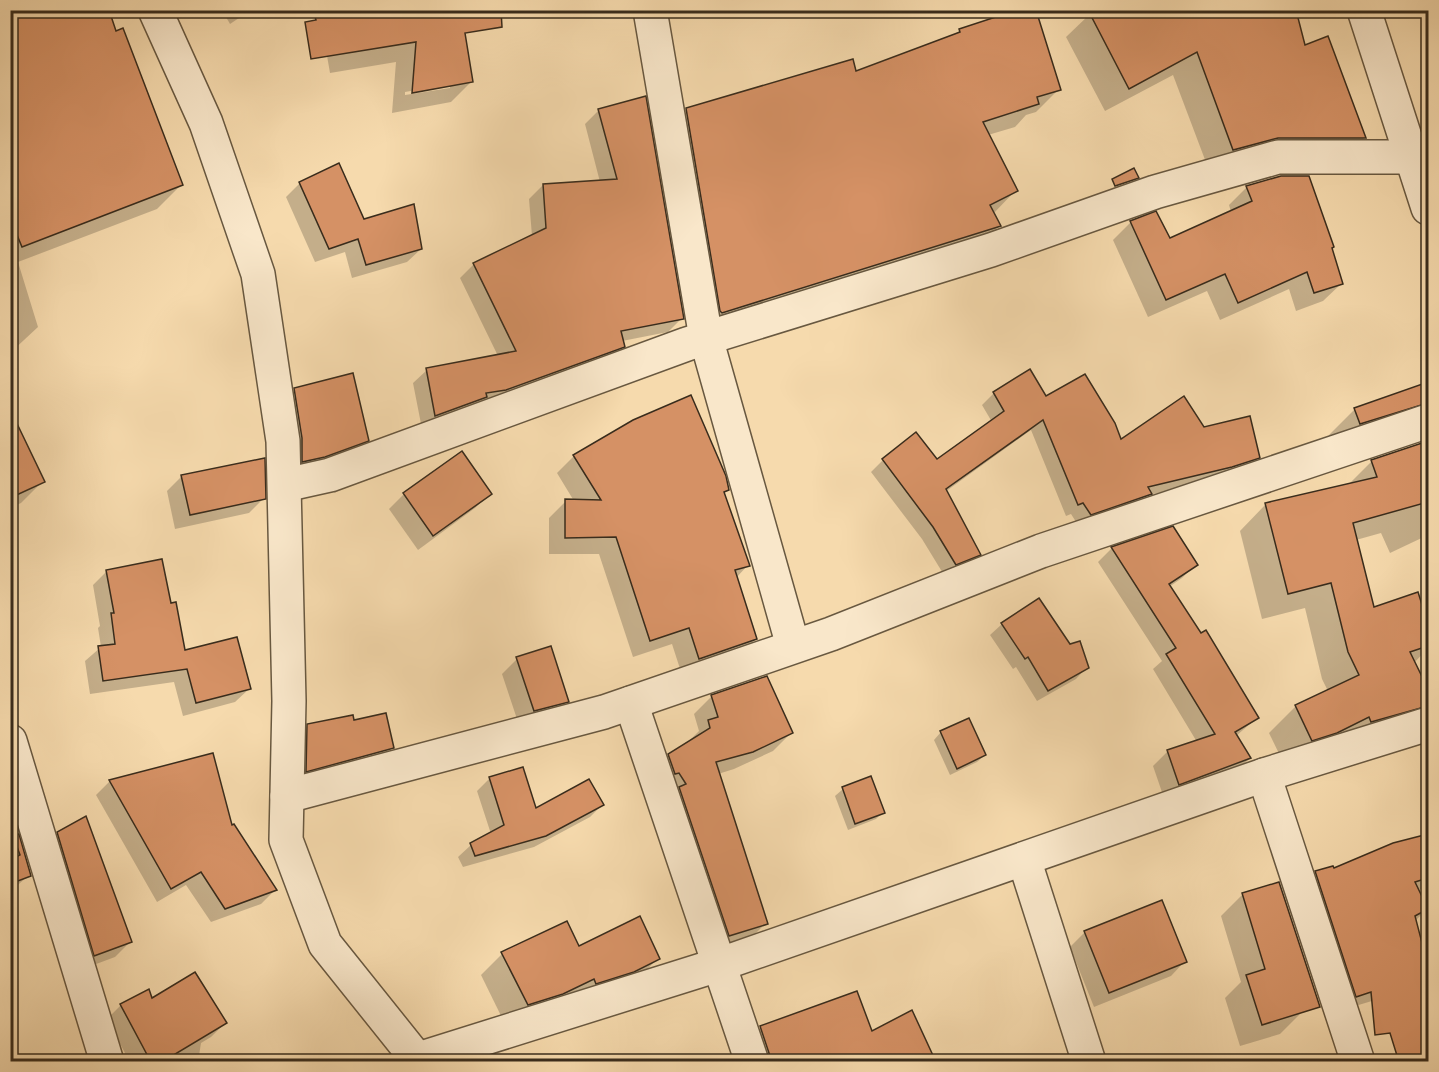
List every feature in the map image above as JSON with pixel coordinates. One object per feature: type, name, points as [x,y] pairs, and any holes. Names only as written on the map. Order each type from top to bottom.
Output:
[{"type":"street","points":[[155,10],[206,123],[258,274],[283,441],[289,701],[286,840],[325,944],[413,1060],[721,964],[1264,775],[1428,724]]},
{"type":"street","points":[[650,10],[706,338],[793,646]]},
{"type":"street","points":[[1364,10],[1420,154],[1428,208]]},
{"type":"street","points":[[285,485],[330,475],[706,338],[991,250],[1155,192],[1278,158],[1420,154]]},
{"type":"street","points":[[287,796],[604,712],[831,633],[1041,551],[1428,422]]},
{"type":"street","points":[[631,703],[721,964],[752,1062]]},
{"type":"street","points":[[10,741],[107,1062]]},
{"type":"street","points":[[1264,775],[1358,1062]]},
{"type":"street","points":[[1024,859],[1089,1062]]},
{"type":"building","points":[[24,10],[109,10],[116,31],[123,28],[183,185],[22,247],[10,218],[10,16]]},
{"type":"building","points":[[313,10],[501,10],[502,27],[465,33],[473,82],[412,93],[416,42],[311,59],[305,22],[316,20]]},
{"type":"building","points":[[1017,10],[1036,10],[1061,90],[1037,97],[1039,104],[983,122],[1018,191],[990,205],[1001,226],[722,313],[686,108],[853,59],[856,71],[960,32],[959,29]]},
{"type":"building","points":[[1088,10],[1296,10],[1305,45],[1328,36],[1366,138],[1278,138],[1233,150],[1197,52],[1129,89]]},
{"type":"building","points":[[646,96],[684,319],[621,331],[625,347],[506,390],[486,393],[487,397],[435,416],[426,368],[516,351],[473,263],[546,228],[543,184],[617,179],[598,109]]},
{"type":"building","points":[[339,163],[364,219],[414,204],[422,249],[366,265],[358,239],[329,249],[299,182]]},
{"type":"building","points":[[1134,168],[1139,178],[1115,186],[1112,179]]},
{"type":"building","points":[[1281,176],[1309,176],[1334,247],[1332,248],[1343,284],[1314,293],[1307,272],[1238,303],[1225,274],[1166,300],[1130,221],[1156,211],[1170,238],[1252,201],[1246,186]]},
{"type":"building","points":[[1030,369],[1046,396],[1085,374],[1115,423],[1121,439],[1184,396],[1204,427],[1250,416],[1260,458],[1148,487],[1152,494],[1091,515],[1083,503],[1078,505],[1043,420],[946,489],[981,555],[956,565],[933,527],[882,459],[916,432],[937,459],[1004,411],[993,392]]},
{"type":"building","points":[[353,373],[369,441],[325,457],[302,462],[302,438],[294,388]]},
{"type":"building","points":[[1428,382],[1428,403],[1360,424],[1354,408]]},
{"type":"building","points":[[691,395],[726,476],[729,490],[724,492],[750,566],[735,570],[757,639],[699,659],[689,628],[650,641],[616,537],[565,538],[565,499],[601,500],[573,455],[633,420]]},
{"type":"building","points":[[10,409],[45,482],[10,498]]},
{"type":"building","points":[[1428,441],[1428,502],[1353,523],[1374,607],[1418,592],[1428,624],[1428,646],[1410,652],[1428,689],[1428,706],[1371,722],[1369,717],[1337,733],[1312,741],[1295,705],[1359,675],[1348,652],[1331,583],[1288,594],[1265,503],[1377,477],[1371,460]]},
{"type":"building","points":[[462,451],[492,494],[433,536],[403,493]]},
{"type":"building","points":[[265,458],[266,499],[190,515],[181,475]]},
{"type":"building","points":[[1173,526],[1198,565],[1169,584],[1201,633],[1206,630],[1259,718],[1235,732],[1251,758],[1179,785],[1167,750],[1215,734],[1166,654],[1176,648],[1111,547]]},
{"type":"building","points":[[162,559],[171,603],[176,602],[185,650],[237,637],[251,689],[196,703],[187,669],[103,681],[98,646],[115,644],[111,613],[114,613],[106,570]]},
{"type":"building","points":[[1039,598],[1070,644],[1080,641],[1089,668],[1048,691],[1028,657],[1025,659],[1001,623]]},
{"type":"building","points":[[551,646],[569,702],[534,711],[516,657]]},
{"type":"building","points":[[767,676],[793,733],[753,752],[716,762],[768,924],[729,936],[679,787],[686,784],[679,773],[675,774],[668,754],[710,728],[708,720],[718,717],[711,695]]},
{"type":"building","points":[[386,713],[394,748],[306,772],[307,724],[353,715],[354,720]]},
{"type":"building","points":[[969,718],[986,755],[957,769],[940,731]]},
{"type":"building","points":[[213,753],[232,825],[234,824],[277,890],[225,909],[201,872],[171,889],[109,780]]},
{"type":"building","points":[[523,767],[536,808],[589,779],[604,805],[546,836],[475,856],[470,843],[504,825],[489,777]]},
{"type":"building","points":[[871,776],[885,813],[855,824],[842,787]]},
{"type":"building","points":[[86,816],[132,942],[94,956],[57,832]]},
{"type":"building","points":[[19,834],[31,876],[10,884],[10,860],[20,855],[13,836]]},
{"type":"building","points":[[1428,834],[1428,878],[1415,882],[1428,909],[1415,916],[1428,966],[1428,1054],[1407,1062],[1399,1062],[1390,1033],[1375,1035],[1371,992],[1356,997],[1315,871],[1333,866],[1334,868],[1393,843]]},
{"type":"building","points":[[1279,882],[1320,1007],[1262,1025],[1246,975],[1265,969],[1242,893]]},
{"type":"building","points":[[1162,900],[1187,962],[1109,993],[1084,931]]},
{"type":"building","points":[[640,916],[660,959],[634,972],[596,984],[594,979],[563,994],[528,1005],[501,952],[567,921],[579,946]]},
{"type":"building","points":[[195,972],[227,1023],[162,1062],[151,1062],[120,1004],[149,989],[152,998]]},
{"type":"building","points":[[857,991],[872,1031],[912,1010],[936,1062],[772,1062],[760,1026]]}]
